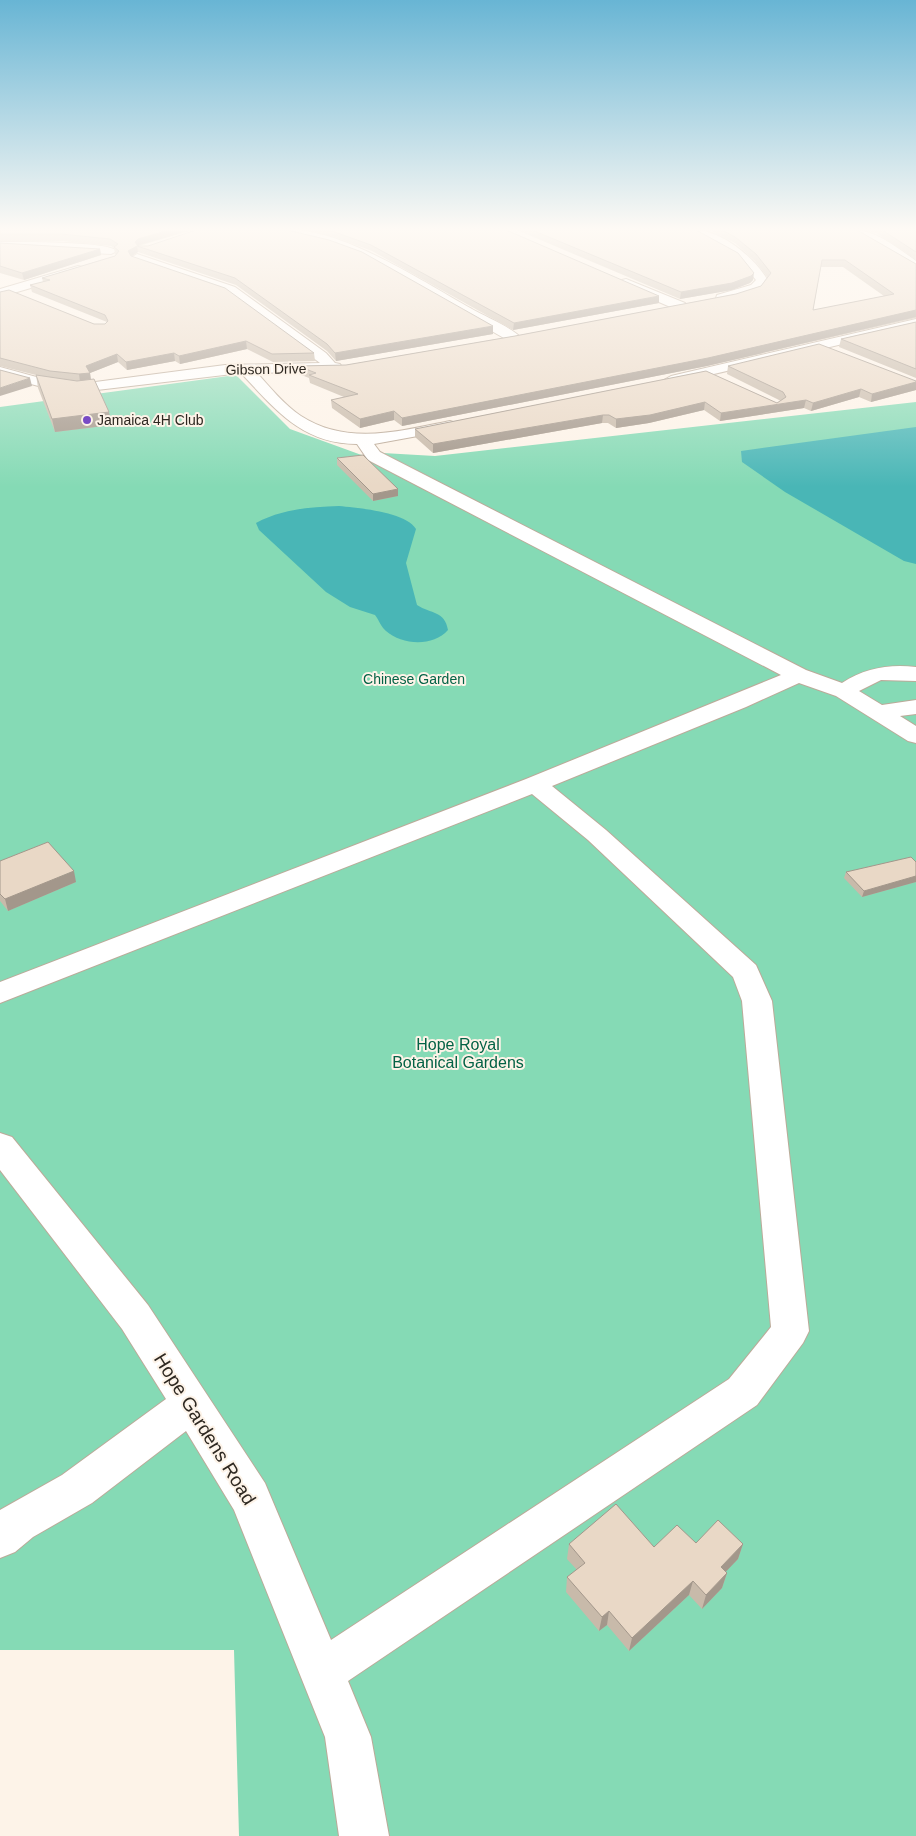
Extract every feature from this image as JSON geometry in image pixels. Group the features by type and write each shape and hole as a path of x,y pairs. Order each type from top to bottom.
{"street":[{"path":"265,316 321,356 331,367"},
{"path":"479,316 519,337 494,341"},
{"path":"659,382 916,324"},
{"path":"820,346 846,356"},
{"path":"244,368 294,418 308,426 341,439 363,442 469,422"},
{"name":"Gibson Drive","path":"0,371 50,385 80,388 244,368 346,368"},
{"path":"706,372 724,380"},
{"path":"363,442 374,456 798,674 844,691 916,736"},
{"path":"844,691 877,672 916,674"},
{"path":"0,993 535,784 738,702 798,674"},
{"path":"879,712 916,707"},
{"path":"322,1672 744,1392 790,1331 757,1001 746,972 604,842 535,784"},
{"name":"Hope Gardens Road","path":"0,1146 136,1317 250,1497 348,1737 364,1836"},
{"path":"0,1537 18,1522 77,1489 191,1404"}],"green space":[{"name":"Hope Royal Botanical Gardens","path":"236,375 290,429 367,457 383,453 435,456 916,402 916,1836 239,1836 234,1650 0,1650 0,407"}],"water":[{"path":"916,427 916,564 904,561 785,492 742,462 741,451"},
{"path":"339,506 381,512 411,523 416,529 406,563 417,605 441,616 448,630 434,639 417,642 393,636 384,629 375,615 350,607 326,592 259,530 256,523 286,512 307,508"}],"building":[{"path":"0,316 73,316 94,324 105,324 108,321 105,316 263,316 314,353 272,354 246,341 179,356 174,353 126,362 117,354 86,366 90,373 79,374 50,371 0,358"},
{"path":"288,316 475,316 493,326 335,353 327,344"},
{"path":"501,316 553,316 514,323"},
{"path":"622,316 891,316 708,358 402,418 394,411 360,419 331,400 358,394 309,375 316,373 298,366 346,365"},
{"path":"916,322 916,369 841,339"},
{"path":"819,344 916,382 872,394 861,389 813,403 806,400 721,413 705,402 650,415 616,419 609,415 603,415 433,444 415,429 706,371 777,403 786,397 783,392 728,366"},
{"path":"0,370 30,378 0,388"},
{"path":"36,375 77,381 94,379 109,412 52,419"},
{"path":"363,455 398,489 373,494 337,458"},
{"path":"48,842 74,871 5,899 0,894 0,861"},
{"path":"911,857 916,862 916,876 864,891 846,872"},
{"path":"616,1504 654,1547 677,1525 696,1543 718,1520 743,1544 721,1567 727,1573 706,1595 693,1581 632,1638 609,1611 602,1617 567,1577 585,1563 569,1544"}],"place":[{"name":"Jamaica 4H Club","path":"87,420"}],"park label":[{"name":"Chinese Garden","path":"414,679"}]}
